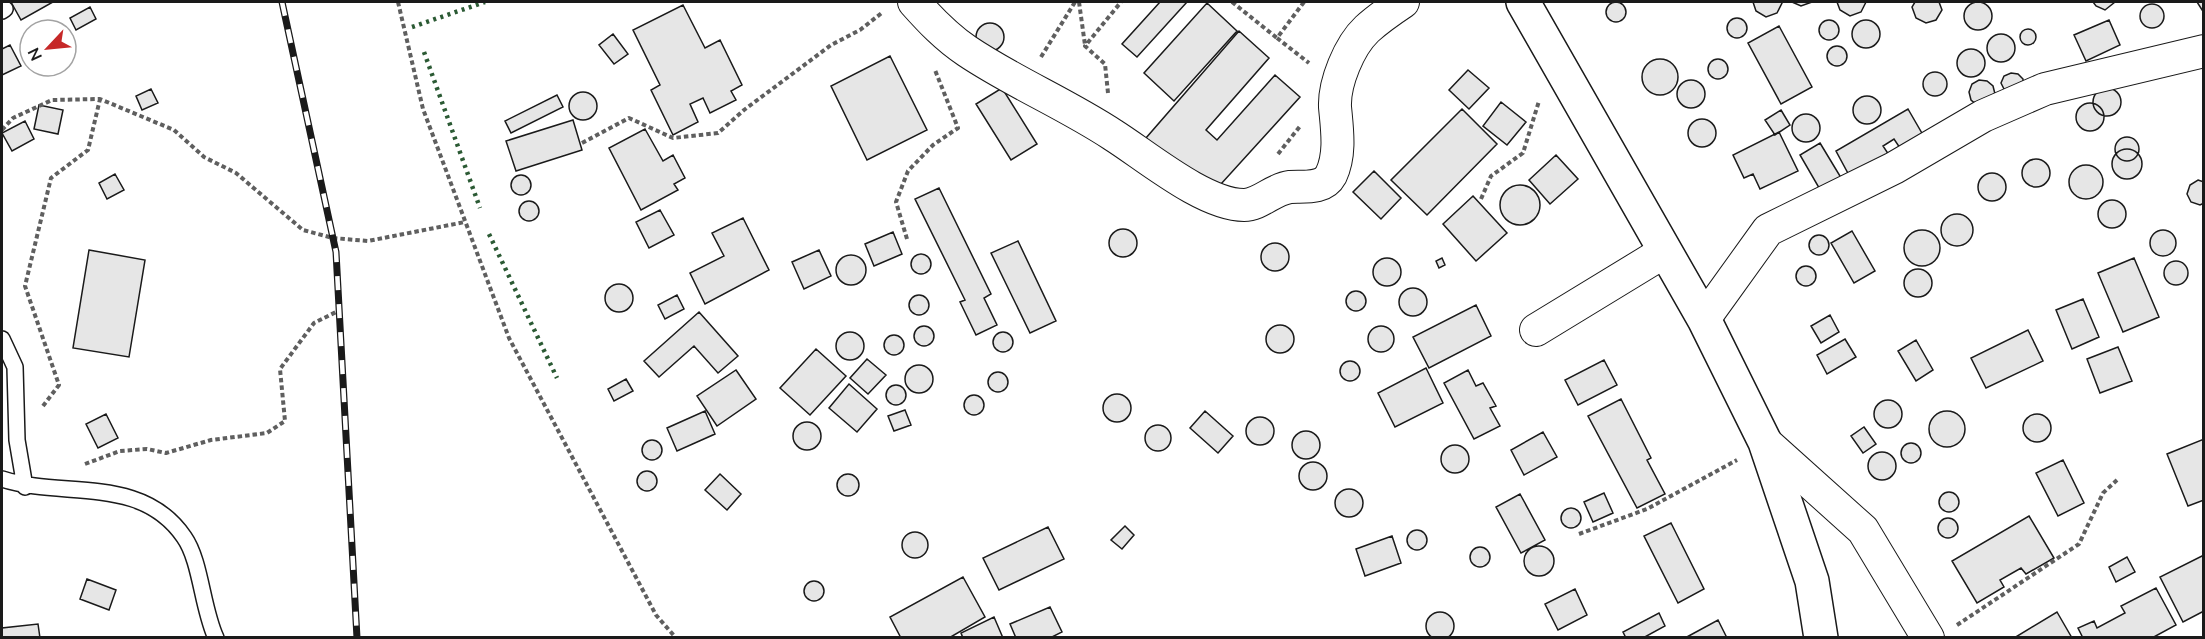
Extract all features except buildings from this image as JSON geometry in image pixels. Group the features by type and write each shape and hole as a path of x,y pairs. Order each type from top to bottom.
{"street":[{"path":"900,5 933,23 966,51 1113,135 1182,181 1233,203 1244,205 1282,188 1319,185 1330,176 1337,150 1338,127 1335,106 1338,87 1347,60 1365,30 1403,2"},
{"path":"1523,2 1704,319 1765,442 1812,581 1821,638"},
{"path":"1704,319 1768,230 1894,168 1983,116 2045,88 2204,51"},
{"path":"1536,330 1664,252"},
{"path":"1765,442 1863,530 1938,634"}],"lane":[{"path":"2,339 15,367 16,440 25,487"},
{"path":"2,479 25,487 102,490 135,498 166,518 185,537 216,638"}],"path":[{"path":"398,2 423,109 509,338 656,615 676,638"},
{"path":"1077,2 1085,46 1105,64 1113,135"},
{"path":"1023,83 1077,2"},
{"path":"1085,46 1121,2"},
{"path":"1232,2 1312,65"},
{"path":"1277,38 1304,2"},
{"path":"582,143 629,118 673,138 718,133 744,110 831,45 900,5"},
{"path":"907,239 896,202 908,171 933,145 958,128 934,67"},
{"path":"1481,199 1491,176 1523,153 1539,104 1538,93"},
{"path":"2,130 13,118 52,100 100,99 174,130 204,157 236,172 303,230 333,238 368,241 465,222"},
{"path":"16,440 59,385 25,286 37,231 51,178 88,150 100,99"},
{"path":"1272,160 1304,122"},
{"path":"78,467 120,451 147,449 166,453 212,440 267,433 285,421 280,369 314,323 339,310"},
{"path":"1579,534 1647,508 1716,474 1765,442"},
{"path":"1938,634 2079,544 2103,493 2117,480"}],"railway":[{"path":"282,2 336,252 357,638"}],"hedge":[{"path":"412,27 485,2"},
{"path":"424,52 480,208"},
{"path":"489,234 557,378"}]}
